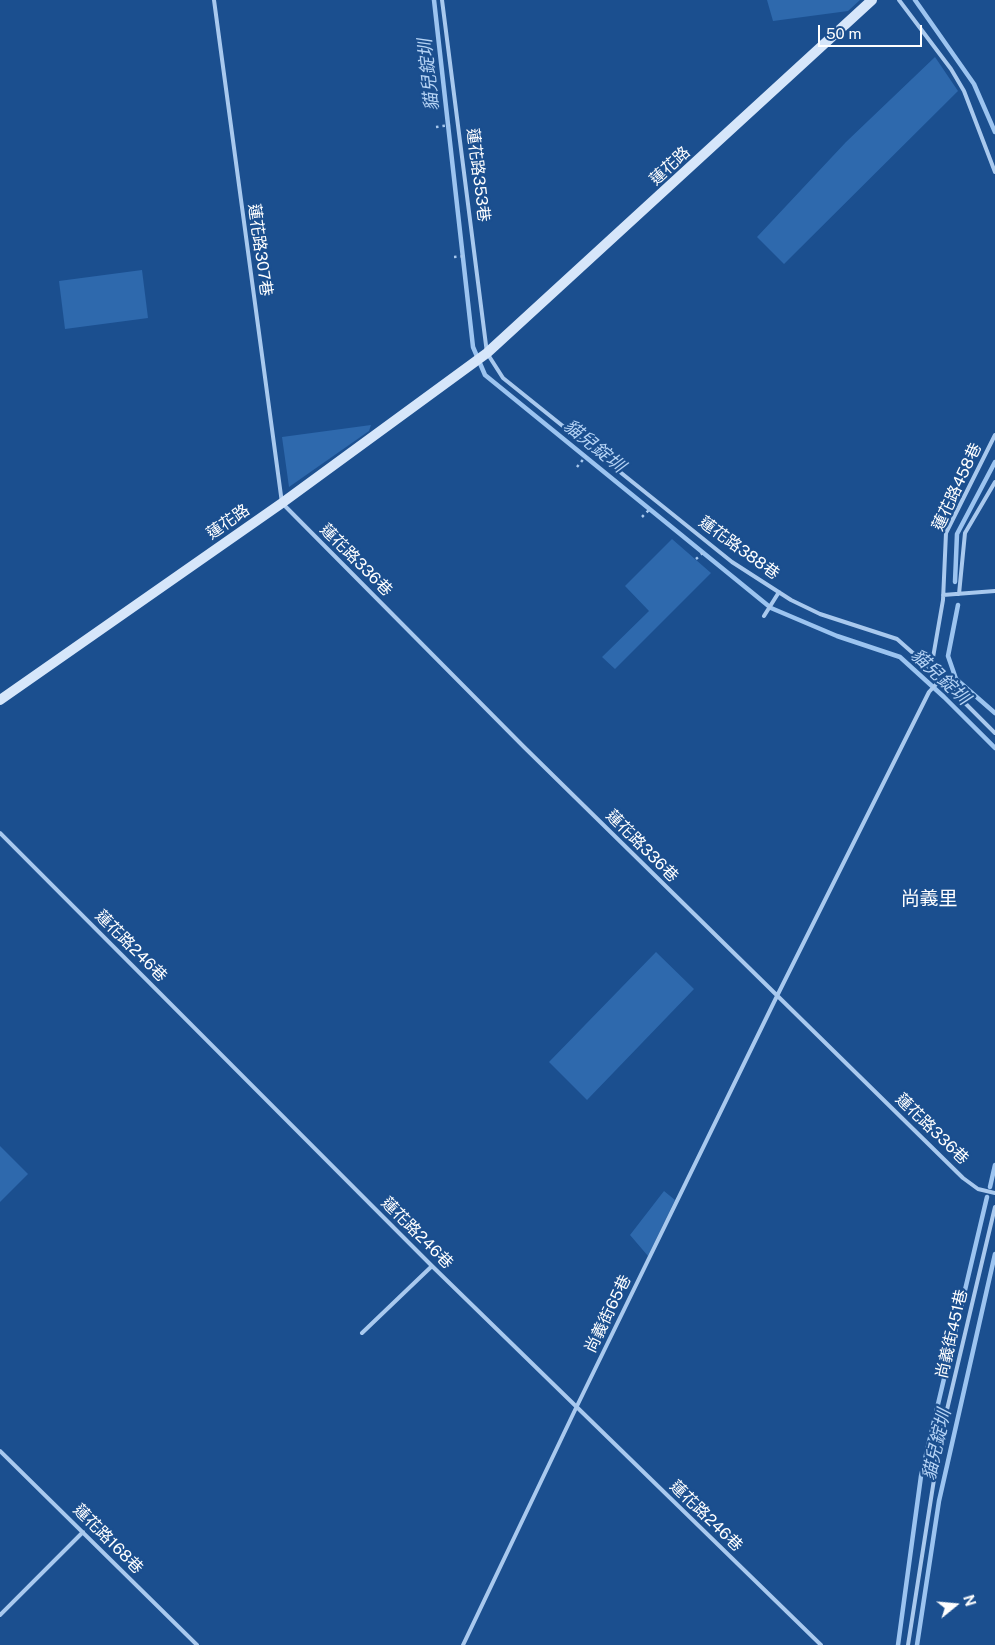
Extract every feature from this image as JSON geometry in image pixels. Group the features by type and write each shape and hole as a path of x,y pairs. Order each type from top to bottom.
{"street":[{"name":"蓮花路","path":"0,700 282,503 487,353 872,0"}],"lane":[{"name":"蓮花路307巷","path":"214,0 282,503"},
{"name":"蓮花路353巷","path":"442,0 487,353"},
{"path":"899,0 951,69 964,91 995,172"},
{"name":"蓮花路388巷","path":"487,353 503,378 732,562 791,600 820,614 897,638 932,669 995,733"},
{"name":"蓮花路458巷","path":"932,669 944,595 946,534 995,435"},
{"path":"959,594 965,533 995,482"},
{"path":"990,491 995,492"},
{"name":"蓮花路336巷","path":"282,503 530,753 963,1178 978,1189 995,1193"},
{"path":"944,595 995,591"},
{"path":"764,616 779,592"},
{"name":"尚義街65巷","path":"464,1645 576,1408 777,996 929,692 941,679"},
{"name":"蓮花路246巷","path":"0,834 432,1266 821,1645"},
{"name":"尚義街451巷","path":"908,1645 941,1435 995,1207"},
{"path":"362,1333 432,1266"},
{"name":"蓮花路168巷","path":"0,1451 197,1645"},
{"path":"0,1615 83,1532"}],"path":[{"path":"436,127 459,124"},
{"path":"577,467 592,449"},
{"path":"642,517 658,502"}],"shaded area":[{"path":"767,0 860,0 848,11 773,21"},
{"path":"935,57 958,91 784,264 757,237 846,142"},
{"path":"142,270 148,318 65,329 59,281"},
{"path":"371,425 369,431 289,487 282,437"},
{"path":"672,539 711,573 615,669 602,657 649,611 625,586"},
{"path":"656,952 694,989 587,1100 549,1062"},
{"path":"0,1146 28,1174 0,1202"},
{"path":"664,1191 675,1200 648,1256 630,1235"}],"waterway":[{"name":"貓兒錠圳","path":"434,0 473,347 485,375 771,608 837,636 900,657 944,697 995,748"},
{"path":"915,0 974,84 995,132"},
{"path":"955,582 957,534 995,462"},
{"path":"958,605 948,656 956,679 995,713"},
{"path":"990,1187 995,1165"},
{"path":"898,1645 921,1476 987,1197"},
{"name":"貓兒錠圳","path":"917,1645 939,1501 995,1254"}],"district":[{"name":"尚義里","path":"929,899"}]}
